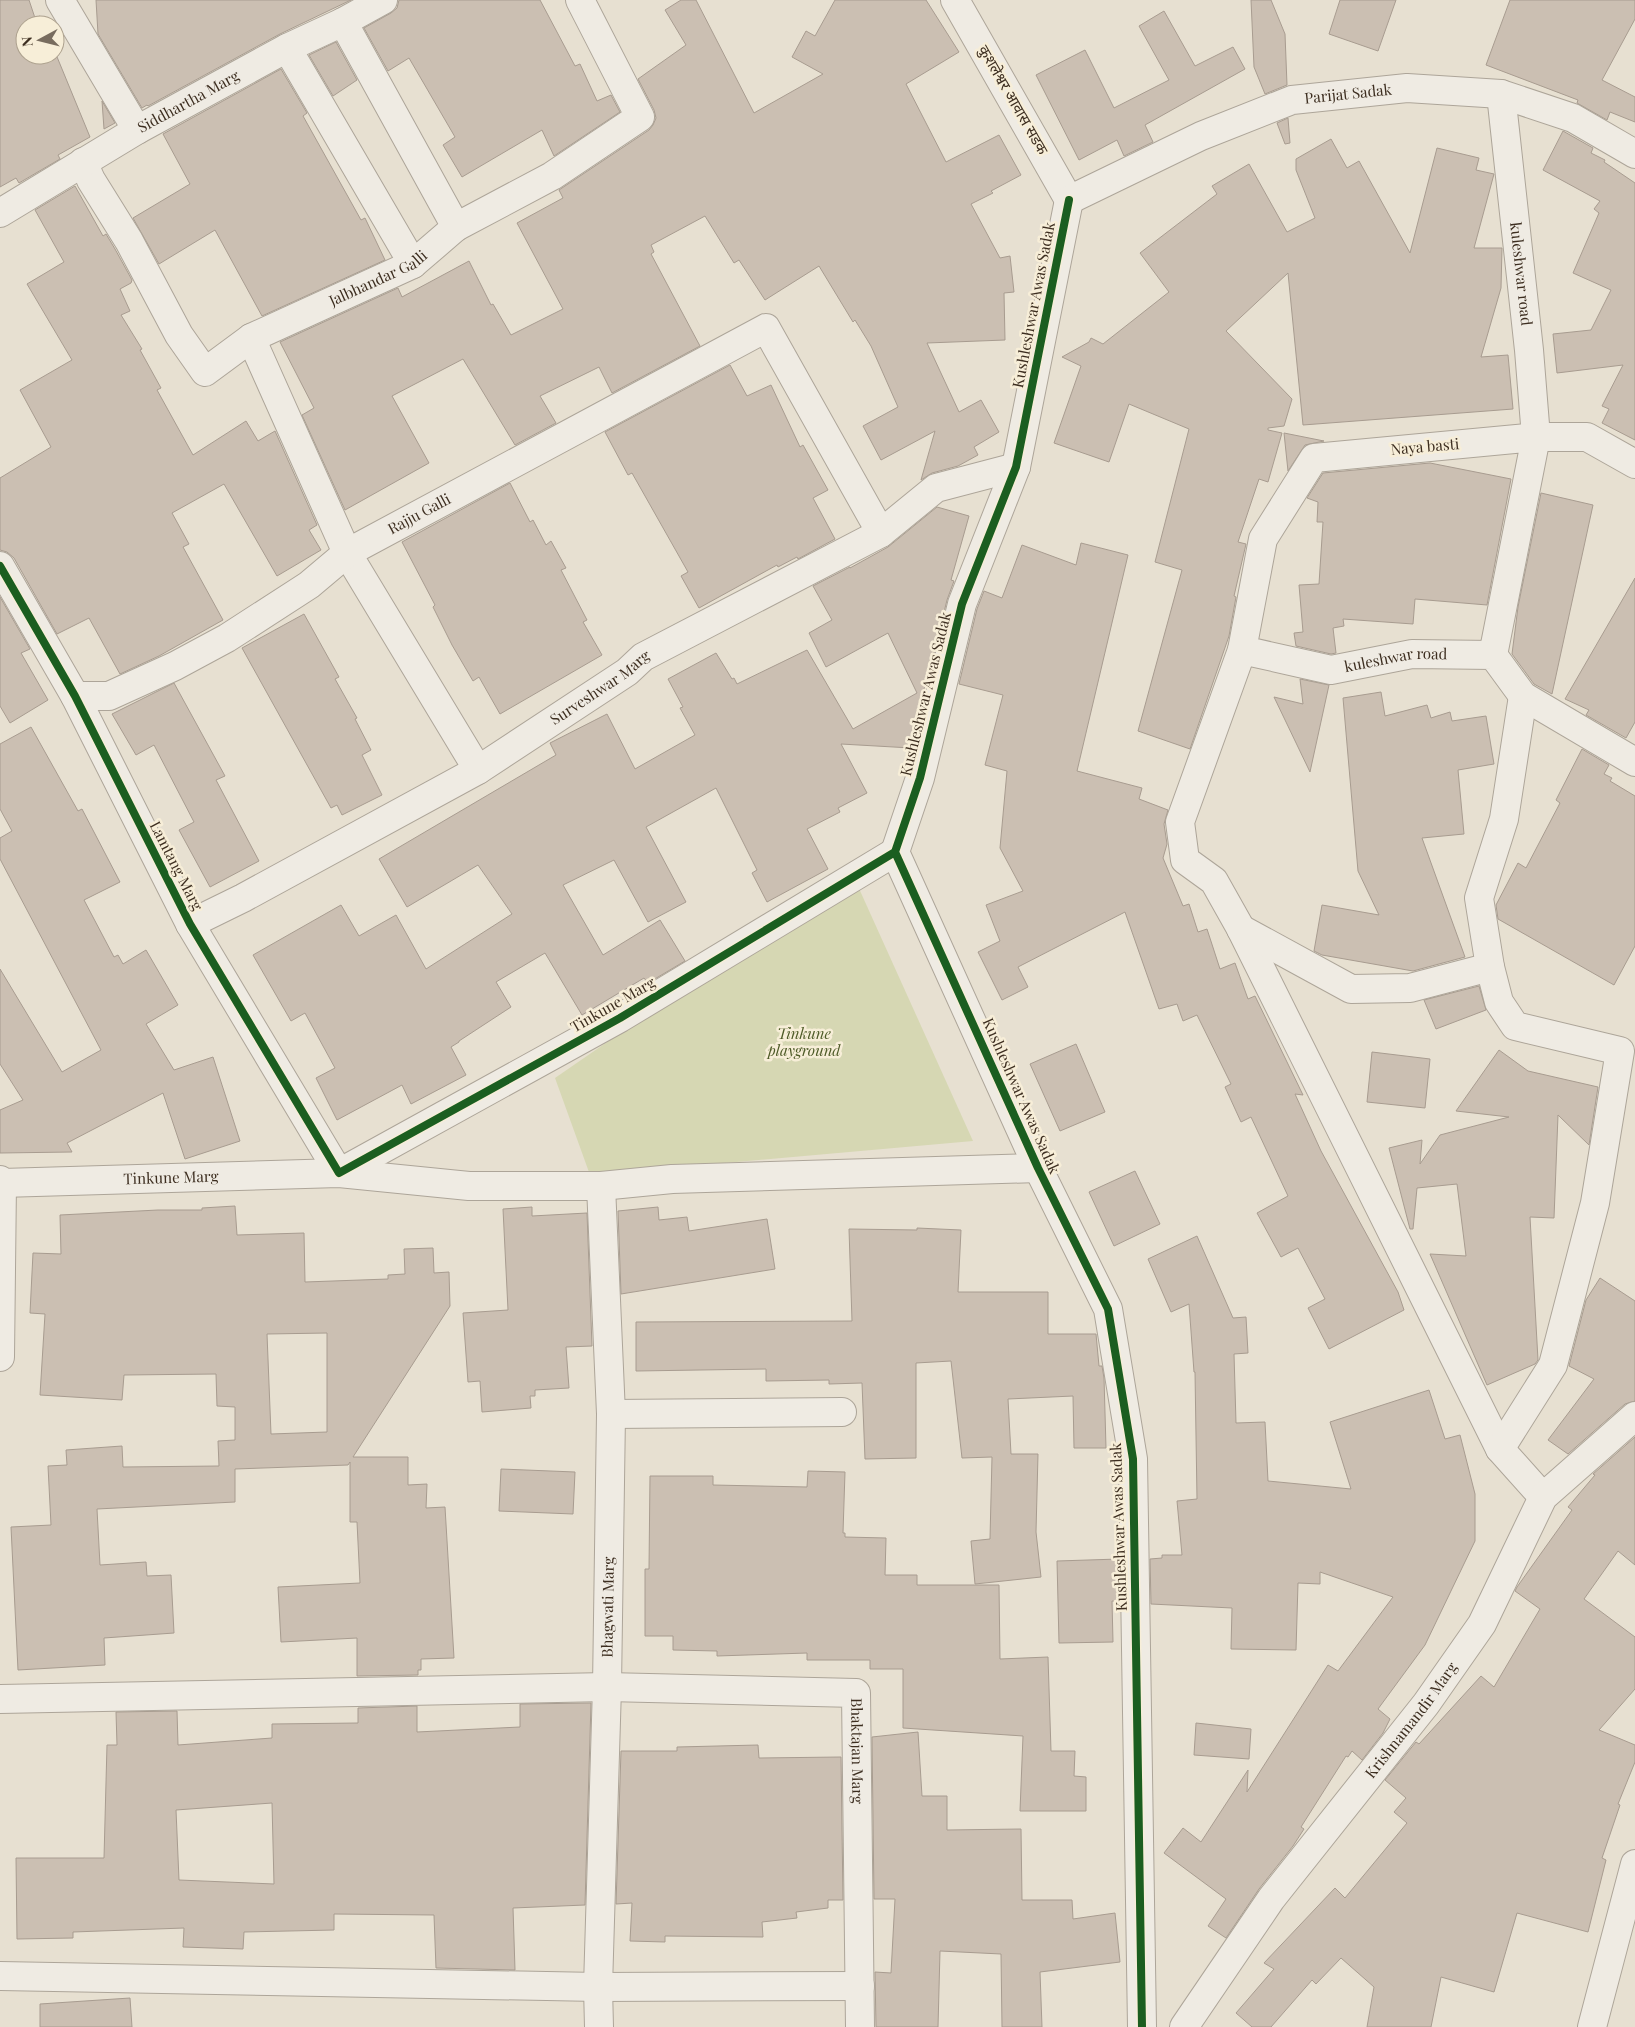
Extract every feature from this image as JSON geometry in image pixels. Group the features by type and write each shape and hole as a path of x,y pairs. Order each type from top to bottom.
{"street":[{"path":"60,0 137,130"},
{"name":"Siddhartha Marg","path":"0,213 137,130 287,48 344,22 383,0"},
{"name":"Jalbhandar Galli","path":"83,162 91,180 129,241 178,335 205,372 251,338 413,264 456,227 552,176 640,117 580,0"},
{"name":"कुशलेश्वर आवास सडक","path":"955,0 1070,200"},
{"path":"344,22 456,227"},
{"path":"287,48 413,264"},
{"name":"Parijat Sadak","path":"1070,200 1201,136 1292,100 1408,88 1501,94 1572,118 1635,154"},
{"name":"kuleshwar road","path":"1242,650 1330,670 1412,654 1493,655 1536,438 1529,350 1501,94"},
{"name":"Kushleshwar Awas Sadak","path":"1070,200 1016,467 962,604 920,778 895,852 1038,1168 1108,1309 1133,1459 1142,2027"},
{"name":"Rajju Galli","path":"75,696 109,696 175,666 228,638 309,585 347,553 766,328 881,533"},
{"path":"251,338 347,553 478,770"},
{"path":"1536,438 1587,437 1635,464"},
{"name":"Naya basti","path":"1242,650 1262,539 1314,458 1536,438"},
{"name":"Surveshwar Marg","path":"190,924 243,898 478,770 627,672 643,657 881,533 936,488 1016,467"},
{"name":"Lamtang Marg","path":"0,566 75,696 190,924 339,1173"},
{"path":"1242,650 1180,822 1185,860 1214,881 1241,929 1500,1449 1543,1496"},
{"path":"1493,655 1523,696 1635,762"},
{"path":"1500,1449 1553,1365 1595,1203 1627,1046 1515,1026 1499,1002 1490,967 1478,898 1504,819 1523,696"},
{"name":"Tinkune Marg","path":"339,1173 620,1018 895,852"},
{"path":"1241,929 1351,989 1410,988 1490,967"},
{"name":"Tinkune Marg","path":"1,1181 339,1173 469,1186 601,1186 672,1179 1038,1168"},
{"path":"0,1357 1,1181"},
{"name":"Bhagwati Marg","path":"599,2027 598,1987 607,1687 611,1414 601,1186"},
{"path":"611,1414 842,1412"},
{"name":"Krishnamandir Marg","path":"1184,2027 1271,1899 1426,1704 1482,1624 1543,1496 1635,1416"},
{"path":"0,1686 0,1714"},
{"path":"0,1699 607,1687"},
{"name":"Bhaktajan Marg","path":"607,1687 856,1693 860,2027"},
{"path":"1592,2027 1635,1864"},
{"path":"0,1976 598,1987 860,1986"}],"green space":[{"name":"Tinkune playground","path":"852,873 973,1141 590,1175 555,1078"}],"building":[{"path":"0,0 29,0 34,15 15,15 15,65 60,65 90,137 58,155 60,159 19,183 16,178 0,187"},
{"path":"96,0 351,0 280,34 142,108 98,34"},
{"path":"399,0 540,0 575,66 580,64 597,101 611,95 620,112 554,156 542,130 462,177 443,145 455,137 409,58 388,71 364,28 391,13 397,8"},
{"path":"681,0 696,0 754,113 823,74 792,57 806,31 815,36 835,0 926,0 959,52 906,84 946,162 999,135 1021,175 991,191 993,193 971,204 1000,258 1010,256 1014,292 1004,293 1005,340 927,343 959,412 981,400 999,432 974,447 978,455 958,466 932,473 921,480 935,431 881,460 863,426 898,407 871,346 855,320 853,322 819,266 765,300 739,260 734,263 705,216 651,245 654,252 651,254 700,346 612,393 599,367 540,396 556,423 515,445 463,359 392,396 429,463 345,510 302,415 314,408 280,342 398,288 402,297 469,261 491,305 493,304 511,335 563,309 517,223 563,198 559,190 649,130 653,125 656,118 654,110 638,79 686,45 665,10"},
{"path":"1251,0 1271,0 1285,34 1287,85 1265,94 1254,67"},
{"path":"1340,0 1396,0 1378,51 1329,34"},
{"path":"1510,0 1635,0 1635,19 1602,80 1635,97 1635,122 1610,112 1607,120 1577,103 1578,100 1486,65"},
{"path":"1164,11 1195,66 1233,47 1245,69 1145,125 1153,142 1124,156 1117,140 1079,160 1036,75 1085,50 1114,108 1169,80 1139,26"},
{"path":"336,42 357,80 333,96 309,55"},
{"path":"281,69 307,113 303,116 361,220 365,218 385,260 262,316 215,230 159,264 133,218 190,184 163,134"},
{"path":"102,101 115,123 104,129"},
{"path":"1288,118 1290,143 1285,144 1277,123"},
{"path":"1563,131 1593,148 1591,153 1605,160 1604,162 1635,183 1635,440 1602,423 1609,409 1602,406 1623,365 1557,373 1553,334 1591,330 1611,290 1573,273 1599,213 1594,209 1600,201 1543,170"},
{"path":"1331,139 1347,168 1359,161 1410,253 1437,148 1479,158 1476,170 1494,174 1474,248 1502,248 1501,288 1481,357 1508,355 1513,409 1303,425 1288,273 1226,331 1292,399 1284,426 1268,428 1268,430 1282,433 1268,482 1259,479 1238,542 1246,544 1234,596 1236,597 1229,636 1190,749 1138,731 1182,570 1155,562 1189,429 1129,404 1109,462 1054,443 1081,366 1062,357 1089,342 1091,338 1103,344 1169,292 1140,253 1217,194 1212,186 1249,164 1287,232 1315,218 1296,170 1296,159"},
{"path":"75,186 103,236 106,234 132,280 131,283 120,289 130,311 121,315 142,349 140,350 161,388 157,390 193,455 246,421 258,441 275,431 317,525 309,530 321,550 277,576 224,484 172,513 189,544 183,547 223,620 159,656 120,674 89,618 57,634 14,558 7,552 0,550 0,478 51,447 20,390 72,360 27,284 64,262 35,210"},
{"path":"730,365 747,396 771,385 800,447 803,445 828,490 813,498 835,539 798,559 797,557 778,567 777,565 699,608 681,576 688,572 632,473 628,475 605,432"},
{"path":"1284,433 1324,441 1305,445 1288,471"},
{"path":"1430,463 1511,479 1487,605 1415,599 1413,624 1343,619 1344,626 1333,628 1336,653 1331,654 1296,646 1294,633 1303,632 1299,585 1319,584 1323,522 1317,522 1318,502 1307,498 1323,473"},
{"path":"510,483 530,522 533,520 546,545 551,541 566,568 561,570 587,620 583,622 602,655 500,714 479,677 473,681 452,645 433,607 435,605 402,542"},
{"path":"1541,493 1593,505 1552,694 1534,684 1512,654 1518,607"},
{"path":"937,507 969,516 951,580 954,581 947,600 927,676 911,748 841,744 867,793 838,808 840,812 807,829 828,869 767,902 752,873 757,870 716,788 646,827 686,902 648,922 614,860 563,885 603,955 660,920 685,961 648,983 644,978 582,1015 545,953 496,982 511,1007 451,1047 466,1075 411,1104 402,1085 337,1120 316,1078 335,1068 305,1013 291,1021 253,955 341,905 359,936 396,915 426,969 512,914 478,865 407,907 379,859 556,755 550,743 607,714 635,769 695,735 680,708 683,707 668,679 716,653 737,684 807,650 853,729 917,693 888,633 826,667 809,633 832,620 813,586 888,547"},
{"path":"1081,543 1128,555 1077,771 1142,788 1139,799 1168,810 1164,824 1167,844 1163,858 1183,906 1189,904 1198,932 1207,929 1220,969 1235,963 1248,999 1255,996 1303,1095 1295,1094 1321,1151 1398,1292 1404,1310 1329,1349 1308,1308 1325,1299 1298,1248 1281,1257 1257,1213 1288,1196 1251,1117 1241,1122 1225,1087 1231,1084 1197,1015 1183,1021 1177,1004 1159,1009 1125,912 1018,967 1028,987 1002,1000 978,952 1000,941 986,905 1023,891 1000,848 1007,771 985,765 1003,695 959,684 977,609 984,591 1002,598 1022,545 1076,565"},
{"path":"1635,578 1635,722 1626,738 1586,715 1589,710 1565,699"},
{"path":"0,597 30,649 21,653 48,700 10,723 0,706"},
{"path":"304,614 339,677 335,679 357,718 355,719 371,750 362,755 382,795 342,815 337,805 331,808 242,648"},
{"path":"1300,679 1329,685 1310,772 1274,697 1303,704"},
{"path":"174,683 225,776 216,780 259,861 210,887 179,830 194,822 154,745 136,755 112,714"},
{"path":"1381,692 1385,716 1427,705 1431,718 1450,712 1452,721 1486,716 1494,764 1458,770 1464,834 1422,838 1465,957 1413,971 1322,955 1314,951 1322,905 1379,915 1358,871 1343,698"},
{"path":"31,727 78,811 82,809 120,882 84,900 114,957 118,955 123,964 146,950 178,1005 146,1024 174,1070 213,1057 240,1141 185,1159 163,1093 67,1143 72,1152 0,1153 0,1110 23,1100 0,1064 0,969 62,1072 101,1050 0,859 0,838 12,831 0,809 0,744"},
{"path":"1582,749 1609,765 1604,774 1612,778 1610,781 1635,796 1635,946 1614,985 1498,919 1496,905 1518,863 1526,868 1560,803 1556,800"},
{"path":"1479,986 1486,1010 1436,1029 1424,1000"},
{"path":"1076,1044 1105,1112 1060,1131 1030,1064"},
{"path":"1499,1050 1528,1071 1598,1087 1589,1145 1558,1115 1554,1218 1530,1217 1538,1360 1535,1364 1487,1385 1430,1254 1466,1256 1457,1184 1417,1188 1413,1229 1410,1229 1389,1148 1422,1140 1420,1164 1440,1135 1509,1117 1456,1111"},
{"path":"1372,1052 1430,1059 1425,1108 1367,1102"},
{"path":"1135,1171 1160,1224 1114,1246 1089,1192"},
{"path":"235,1206 237,1235 304,1233 305,1282 388,1279 388,1275 405,1274 404,1249 433,1248 434,1273 449,1272 450,1306 353,1457 408,1457 408,1485 427,1484 426,1508 445,1507 454,1658 421,1659 421,1670 418,1670 418,1675 357,1676 357,1638 281,1642 278,1587 360,1583 357,1522 350,1522 350,1462 348,1465 235,1469 235,1502 97,1509 100,1565 146,1562 147,1576 171,1575 174,1633 104,1638 105,1665 18,1670 11,1527 51,1525 48,1466 67,1465 66,1450 122,1446 123,1467 219,1466 218,1441 235,1440 235,1407 217,1406 216,1374 124,1375 122,1400 40,1395 45,1314 30,1313 33,1253 61,1254 60,1215 158,1210 202,1210 202,1208","holes":["327,1333 327,1432 271,1434 267,1334"]},
{"path":"532,1207 532,1216 587,1213 592,1346 566,1347 569,1388 535,1390 535,1396 530,1396 531,1408 482,1412 480,1381 468,1382 463,1313 508,1310 503,1209"},
{"path":"658,1207 659,1220 687,1217 689,1231 767,1219 775,1269 621,1294 618,1211"},
{"path":"917,1228 961,1230 958,1292 1048,1292 1048,1334 1096,1334 1099,1366 1102,1366 1104,1378 1106,1448 1074,1448 1073,1396 1008,1399 1011,1454 1038,1454 1036,1532 1041,1577 975,1584 971,1541 990,1539 992,1457 962,1458 951,1361 916,1363 916,1458 865,1459 862,1383 829,1384 829,1380 766,1381 766,1369 636,1371 636,1322 852,1321 849,1229 917,1230"},
{"path":"1197,1236 1233,1318 1246,1317 1248,1353 1234,1354 1236,1423 1265,1422 1268,1481 1351,1489 1330,1422 1429,1390 1445,1439 1460,1435 1475,1494 1475,1541 1425,1645 1378,1709 1390,1719 1383,1733 1362,1760 1352,1751 1348,1757 1346,1756 1301,1827 1304,1829 1293,1846 1259,1889 1226,1938 1208,1926 1226,1899 1164,1853 1183,1828 1201,1842 1248,1770 1247,1792 1328,1665 1338,1671 1393,1597 1320,1572 1320,1584 1298,1583 1296,1650 1231,1649 1232,1608 1151,1604 1150,1559 1162,1558 1162,1555 1182,1555 1177,1501 1197,1499 1195,1372 1189,1304 1171,1312 1148,1259"},
{"path":"1600,1278 1635,1301 1635,1401 1625,1404 1568,1454 1548,1440 1594,1379 1569,1366 1586,1300"},
{"path":"1635,1437 1635,1565 1618,1551 1584,1599 1635,1637 1635,1689 1599,1730 1635,1745 1635,1762 1618,1804 1620,1805 1602,1858 1606,1860 1588,1932 1517,1913 1494,1992 1441,1977 1431,2027 1367,2027 1374,1987 1341,1958 1316,1984 1312,1980 1271,2027 1252,2027 1236,2013 1274,1969 1264,1963 1335,1888 1345,1898 1407,1823 1394,1812 1406,1798 1385,1780 1416,1742 1419,1744 1481,1676 1494,1687 1540,1609 1515,1591 1517,1587 1572,1510 1568,1507 1595,1475 1593,1474"},
{"path":"501,1469 575,1472 573,1514 499,1511"},
{"path":"808,1471 845,1472 843,1533 845,1533 845,1537 886,1538 885,1575 917,1575 917,1585 999,1585 1000,1659 1048,1657 1051,1751 1075,1751 1074,1776 1086,1777 1086,1811 1020,1811 1023,1736 903,1728 903,1669 870,1669 870,1660 807,1660 807,1653 717,1656 717,1651 673,1650 673,1636 645,1636 645,1569 649,1569 650,1476 713,1476 713,1485 807,1487"},
{"path":"1119,1559 1120,1602 1112,1601 1113,1642 1059,1643 1057,1561"},
{"path":"591,1703 585,1905 513,1908 515,1970 436,1968 434,1915 334,1914 334,1930 244,1932 243,1949 183,1947 184,1928 73,1932 73,1938 17,1939 16,1858 104,1858 107,1745 117,1745 116,1712 177,1711 178,1745 272,1738 272,1724 358,1723 358,1708 417,1706 417,1732 520,1727 520,1704","holes":["272,1803 274,1884 179,1880 176,1810"]},
{"path":"1196,1723 1251,1729 1249,1759 1194,1755"},
{"path":"918,1732 922,1796 947,1796 947,1830 1021,1829 1022,1900 1072,1900 1073,1919 1115,1913 1120,1962 1040,1972 1042,2027 1002,2027 1001,1954 940,1951 938,2027 876,2027 875,1972 891,1973 895,1899 874,1899 872,1737"},
{"path":"758,1745 759,1758 841,1757 843,1900 828,1900 828,1908 796,1912 797,1918 762,1922 763,1937 665,1936 665,1942 630,1941 632,1903 616,1904 621,1751 677,1751 677,1747"},
{"path":"130,1998 132,2027 40,2027 40,2004"}],"cycle path":[{"path":"1069,200 1016,467 962,604 920,778 895,852 1038,1168 1108,1309 1133,1459 1142,2027"},
{"path":"0,566 75,696 190,924 339,1173 620,1018 895,852"}]}
